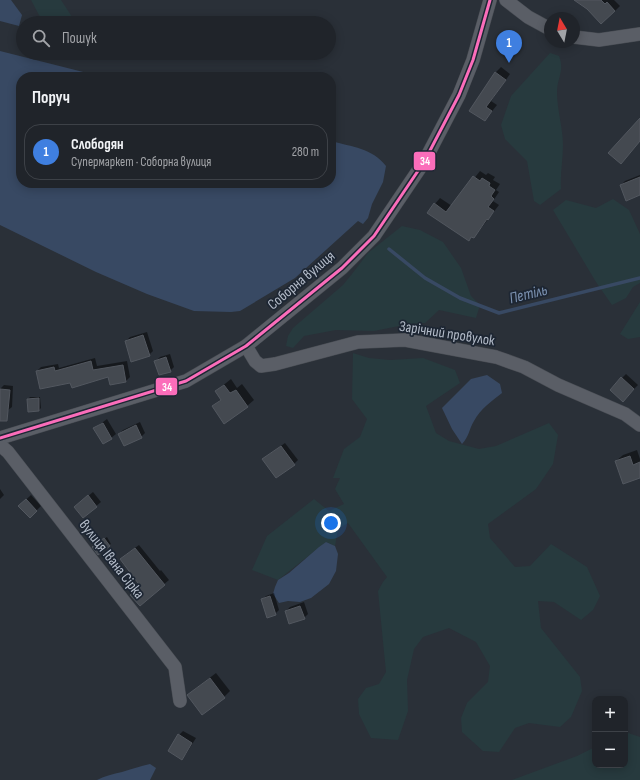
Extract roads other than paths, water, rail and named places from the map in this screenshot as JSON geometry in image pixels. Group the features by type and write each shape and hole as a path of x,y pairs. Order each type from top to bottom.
{"street":[{"name":"Соборна вулиця","path":"0,438 186,381 246,346 342,268 374,236 424,162 459,95 473,60 490,0"},
{"path":"506,0 528,17 544,26"},
{"path":"580,38 598,40 640,34"},
{"name":"Зарічний провулок","path":"246,346 255,362 261,366 275,364 358,342 392,340 405,340 496,357 524,367 558,385 625,414 640,425"},
{"name":"вулиця Івана Сірка","path":"0,445 8,452 175,667 180,700"}],"water":[{"path":"0,0 11,0 22,16 16,16 16,25 0,21"},
{"path":"0,51 16,55 16,60 36,60 83,72 16,72 16,188 336,188 336,142 368,152 374,155 386,166 383,182 372,204 368,218 363,224 358,221 295,278 240,311 194,311 147,294 96,272 0,225"},
{"path":"487,375 500,384 502,393 480,413 472,424 466,439 462,444 452,429 442,408 471,379"},
{"path":"326,542 335,546 338,554 336,571 329,584 311,598 300,602 288,601 279,603 273,594 278,580 289,573"},
{"path":"150,764 156,768 150,780 97,780 109,775"}],"waterway":[{"name":"Петіль","path":"389,249 425,278 460,298 499,313 640,278"}],"place":[{"name":"Слободян","path":"509,63"}]}
